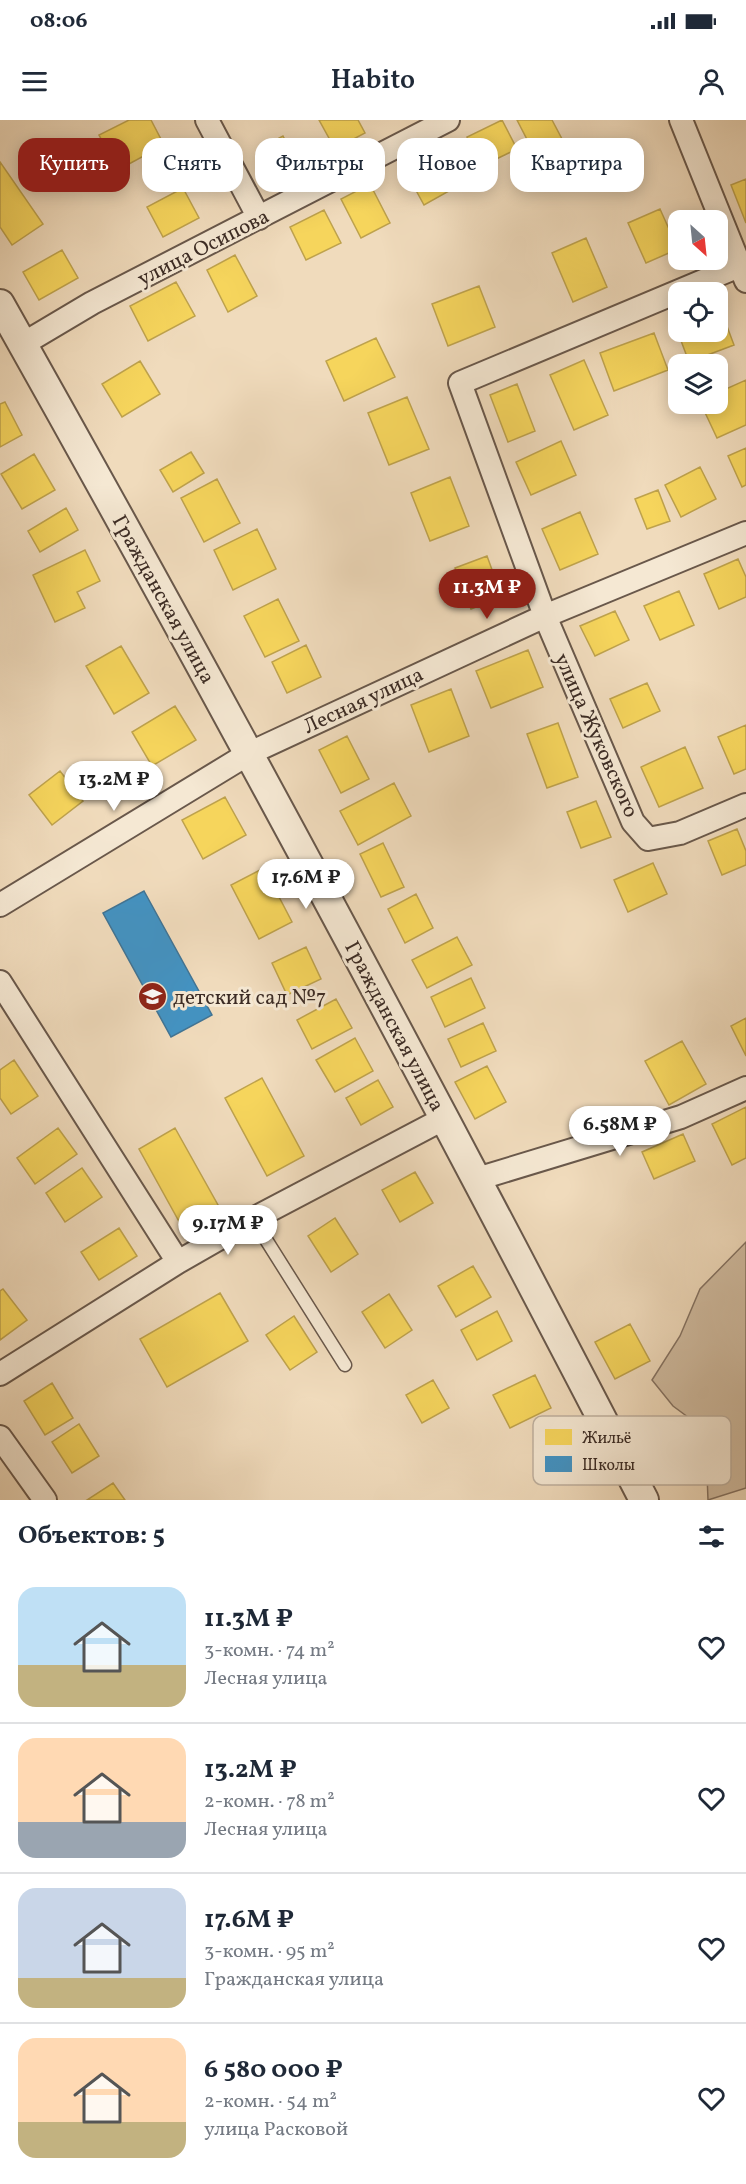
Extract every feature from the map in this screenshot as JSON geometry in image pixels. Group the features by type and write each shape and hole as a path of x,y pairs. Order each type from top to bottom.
{"street":[{"path":"207,120 259,218"},
{"name":"улица Осипова","path":"23,344 92,303 448,120"},
{"path":"681,120 744,270"},
{"name":"улица Жуковского","path":"744,270 460,383 545,616 633,822 648,839 680,833 746,805"},
{"name":"Гражданская улица","path":"0,304 445,1118 600,1416"},
{"name":"Лесная улица","path":"0,905 248,754 545,616 746,533"},
{"path":"0,982 178,1262"},
{"path":"477,1179 681,1117 746,1088"},
{"path":"0,1374 178,1262 253,1219 445,1118"},
{"path":"0,1437 45,1500"},
{"name":"Гражданская улица","path":"636,1485 644,1500"}],"lane":[{"path":"253,1219 345,1365"}],"shaded area":[{"path":"746,1242 746,1488 708,1500 707,1485 731,1485 731,1416 687,1416 673,1406 652,1380 680,1336 700,1289"}],"building: Жильё":[{"path":"129,120 151,120 160,138 142,138 142,157 130,163 130,138 101,138 99,135"},
{"path":"319,120 358,120 365,133 356,138 329,138"},
{"path":"502,120 511,138 510,152 498,158 498,138 467,137"},
{"path":"517,120 552,120 561,138 526,138"},
{"path":"0,162 18,188 18,192 21,192 43,224 12,245 0,227"},
{"path":"746,179 746,223 731,185"},
{"path":"175,192 185,192 199,218 163,237 147,207"},
{"path":"355,192 374,192 390,223 361,238 341,199"},
{"path":"417,192 447,192 424,205"},
{"path":"660,209 668,227 668,253 646,263 628,223"},
{"path":"324,210 341,243 306,260 290,227"},
{"path":"586,238 607,287 573,302 552,253"},
{"path":"62,250 78,278 39,300 23,272"},
{"path":"235,255 257,296 228,312 207,270"},
{"path":"176,282 195,316 148,341 130,306"},
{"path":"479,286 495,327 448,346 432,304"},
{"path":"728,329 734,345 710,354 686,354 682,342 728,342"},
{"path":"654,333 668,370 614,391 600,353"},
{"path":"376,338 395,377 344,401 326,361"},
{"path":"584,360 608,415 574,430 550,375"},
{"path":"140,361 160,394 122,417 102,384"},
{"path":"746,380 746,425 717,438 706,414 728,414 728,388"},
{"path":"517,384 535,431 508,442 490,395"},
{"path":"407,397 429,449 389,465 368,413"},
{"path":"5,402 22,435 0,447 0,404"},
{"path":"561,441 576,475 531,495 516,462"},
{"path":"746,448 746,485 742,487 728,456"},
{"path":"191,452 204,473 173,492 160,470"},
{"path":"34,454 55,490 22,509 1,474"},
{"path":"700,467 716,499 681,517 665,485"},
{"path":"450,477 469,526 430,541 411,493"},
{"path":"217,479 240,523 204,542 181,498"},
{"path":"658,490 670,521 647,529 635,499"},
{"path":"66,508 78,530 40,552 28,531"},
{"path":"580,512 598,554 560,570 542,529"},
{"path":"257,529 276,569 233,590 214,550"},
{"path":"85,550 100,581 77,592 85,608 55,622 33,575"},
{"path":"487,556 502,597 471,609 455,568"},
{"path":"738,559 746,577 746,597 719,609 704,574"},
{"path":"679,591 694,625 660,640 644,606"},
{"path":"278,599 299,641 265,657 244,616"},
{"path":"615,611 629,640 595,656 580,626"},
{"path":"306,645 321,677 287,693 272,662"},
{"path":"121,646 149,693 114,714 86,666"},
{"path":"528,650 543,687 491,708 476,671"},
{"path":"647,683 660,711 623,728 610,699"},
{"path":"451,689 469,736 429,752 411,705"},
{"path":"175,706 196,740 152,766 132,732"},
{"path":"558,723 578,777 547,788 527,734"},
{"path":"746,725 746,769 734,774 718,737"},
{"path":"347,736 369,779 341,793 319,750"},
{"path":"685,747 703,788 659,807 641,767"},
{"path":"60,771 83,801 52,825 29,795"},
{"path":"394,783 411,816 358,845 340,811"},
{"path":"225,797 246,835 203,859 182,820"},
{"path":"596,801 611,837 581,848 567,812"},
{"path":"737,829 746,851 746,865 722,875 708,841"},
{"path":"383,843 404,887 381,897 360,854"},
{"path":"653,863 667,894 628,912 614,880"},
{"path":"264,868 292,922 259,939 231,885"},
{"path":"416,894 433,928 405,943 388,909"},
{"path":"457,937 472,965 427,988 412,960"},
{"path":"306,947 321,979 287,995 272,963"},
{"path":"471,978 485,1008 445,1027 431,997"},
{"path":"336,999 352,1028 312,1049 297,1020"},
{"path":"746,1018 746,1056 731,1026"},
{"path":"483,1023 496,1051 461,1067 448,1039"},
{"path":"355,1038 373,1071 335,1092 316,1060"},
{"path":"682,1041 706,1084 669,1105 645,1061"},
{"path":"14,1060 38,1096 11,1114 0,1098 0,1070"},
{"path":"487,1066 506,1102 475,1119 455,1082"},
{"path":"262,1078 304,1156 267,1176 225,1098"},
{"path":"378,1080 393,1107 361,1125 346,1098"},
{"path":"746,1107 746,1158 732,1165 712,1124"},
{"path":"58,1128 77,1154 35,1184 17,1158"},
{"path":"175,1128 218,1205 181,1225 139,1149"},
{"path":"683,1134 695,1161 654,1179 642,1152"},
{"path":"82,1168 102,1197 65,1222 46,1193"},
{"path":"415,1172 433,1203 400,1222 382,1190"},
{"path":"335,1218 358,1254 331,1272 308,1236"},
{"path":"119,1228 137,1256 99,1280 81,1252"},
{"path":"473,1266 491,1297 456,1317 438,1286"},
{"path":"3,1289 27,1320 0,1340 0,1291"},
{"path":"220,1293 248,1341 167,1387 140,1339"},
{"path":"389,1294 412,1330 385,1348 362,1312"},
{"path":"497,1311 512,1341 477,1360 461,1330"},
{"path":"294,1316 317,1352 290,1370 266,1335"},
{"path":"630,1324 650,1361 615,1379 595,1342"},
{"path":"535,1375 551,1408 510,1428 493,1395"},
{"path":"433,1380 449,1408 422,1423 406,1395"},
{"path":"52,1383 73,1418 45,1435 24,1401"},
{"path":"79,1424 99,1456 72,1473 52,1442"},
{"path":"113,1483 125,1500 87,1500"}],"building: Школы":[{"path":"144,891 212,1015 171,1037 103,913"}],"place":[{"name":"детский сад №7","path":"152,997"}]}
